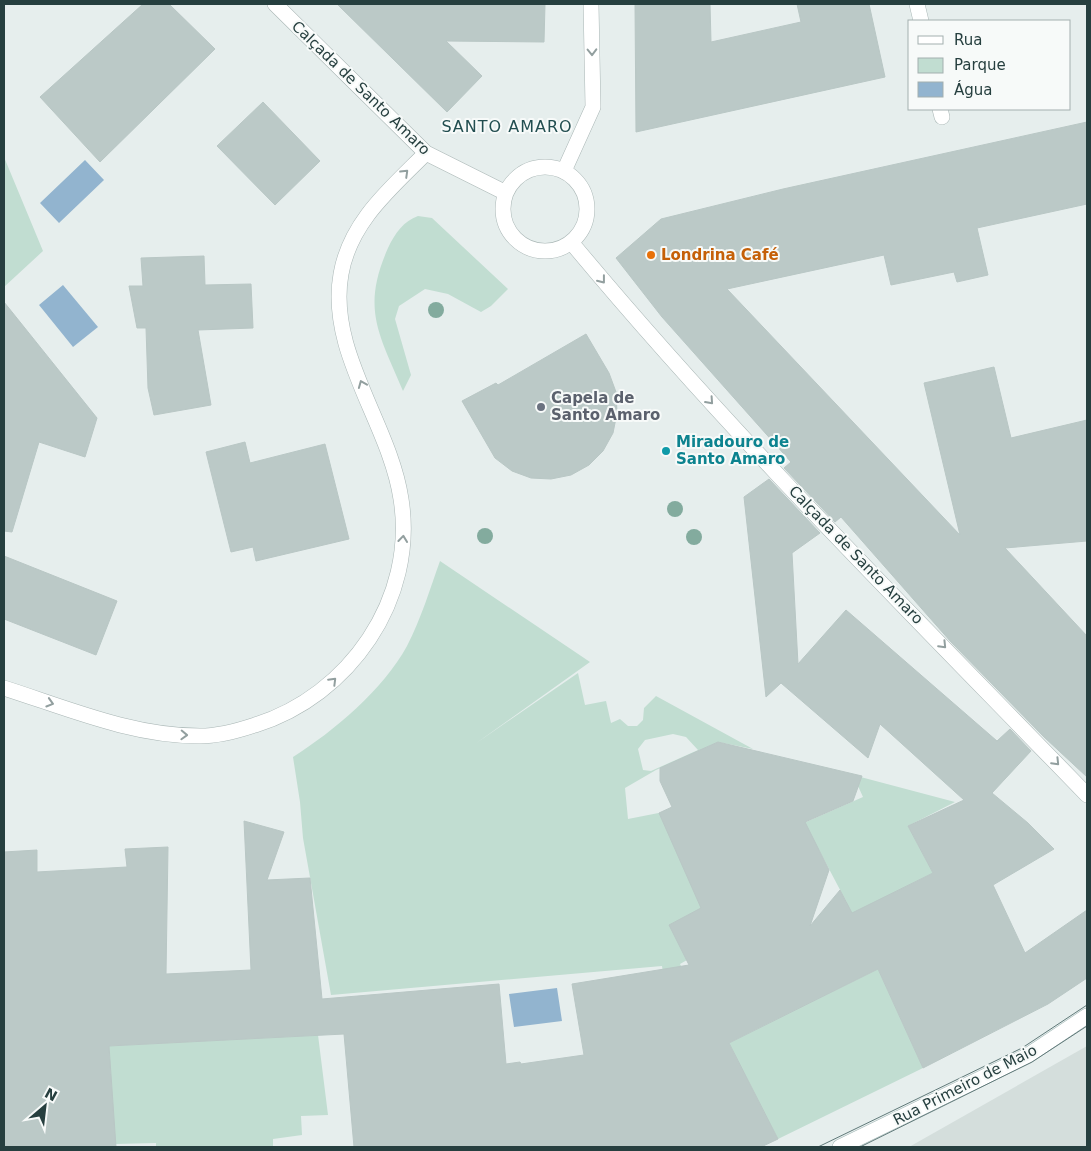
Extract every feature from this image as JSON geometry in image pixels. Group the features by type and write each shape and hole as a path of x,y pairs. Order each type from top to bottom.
{"street":[{"name":"Calçada de Santo Amaro","path":"275,4 426,153 506,193"},
{"path":"564,171 593,107 591,4"},
{"path":"917,4 921,20"},
{"path":"4,688 136,729 169,735 203,736 236,732 276,718 298,707 326,688 350,664 368,641 383,616 394,589 401,560 404,531 402,501 396,472 342,331 339,302 341,275 348,247 361,222 380,199 426,153"},
{"path":"550,167 564,171 575,179 584,192 587,206 583,226 570,242 548,251 531,249 516,240 506,226 503,209 506,193 513,181 524,172 536,168 550,167"},
{"name":"Calçada de Santo Amaro","path":"570,242 612,294 747,442 1087,795"},
{"name":"Rua Primeiro de Maio","path":"840,1147 1027,1056 1087,1016"}],"shaded area":[{"path":"1087,1046 1087,1147 909,1147"}],"green space":[{"path":"4,157 43,251 4,287"},
{"path":"418,216 432,218 508,289 491,306 481,312 448,294 425,289 399,306 395,319 411,375 403,391 376,321 376,288 380,269 394,237 404,224"},
{"path":"440,561 590,662 475,744 578,673 585,705 606,701 611,723 620,719 628,726 637,726 643,720 644,708 656,696 753,749 718,742 656,770 625,788 628,819 790,787 806,822 863,797 853,775 955,802 908,826 933,873 877,901 850,950 847,903 819,850 670,925 687,960 680,964 713,1032 681,1093 662,966 331,995 303,838 293,757 341,722 371,694 397,662 407,646 421,615","holes":["673,734 686,737 698,750 651,771 643,770 638,749 645,740"]},
{"path":"878,969 923,1068 778,1139 729,1043"},
{"path":"318,1035 328,1115 301,1116 302,1135 273,1139 273,1147 156,1147 156,1143 115,1144 109,1046"}],"water":[{"path":"85,160 104,180 59,223 40,203"},
{"path":"63,285 98,327 73,347 39,305"},
{"path":"557,988 562,1021 514,1027 509,994"}],"building":[{"path":"143,4 169,4 215,49 100,162 40,97"},
{"path":"337,4 545,4 544,42 446,41 482,76 447,112"},
{"path":"635,4 710,4 711,42 801,22 797,4 869,4 885,77 636,132"},
{"path":"263,102 320,161 275,205 217,146"},
{"path":"1087,122 1087,204 977,228 988,275 957,282 954,272 891,285 884,255 727,289 960,535 924,383 994,367 1011,438 1087,420 1087,541 1005,548 1087,636 1087,777 1044,737 951,642 841,517 835,522 784,468 791,462 662,317 616,258 661,219 783,189"},
{"path":"204,256 205,285 251,284 253,328 198,330 211,405 154,415 148,388 146,328 137,328 129,286 143,286 141,258"},
{"path":"4,302 97,418 85,457 39,442 12,532 4,531"},
{"name":"Capela de Santo Amaro","path":"586,334 609,373 616,392 617,413 613,433 603,451 589,465 571,475 551,479 531,478 512,471 495,458 462,401 496,383 498,385"},
{"path":"245,442 250,463 325,444 349,539 256,561 253,547 231,552 206,452"},
{"path":"769,479 820,533 792,553 798,664 846,610 997,741 1010,729 1031,751 992,793 1028,823 1054,849 993,885 1025,953 1087,910 1087,978 1048,1004 923,1068 878,969 729,1043 778,1139 761,1147 354,1147 344,1034 109,1046 116,1147 4,1147 4,852 37,850 37,872 127,867 125,849 168,847 166,974 251,970 244,821 284,832 267,880 310,878 322,999 499,984 506,1064 520,1062 521,1064 584,1055 572,984 689,965 669,925 701,908 659,813 672,807 660,781 660,768 700,750 718,742 862,776 853,801 805,822 829,870 810,926 840,890 852,913 933,873 908,826 964,800 880,724 868,758 781,683 766,697 744,497"},
{"path":"4,556 117,601 96,655 4,619"}],"tram line":[{"path":"818,1147 1022,1048 1087,1005"},
{"path":"860,1147 1032,1062 1087,1026"}],"place":[{"name":"Londrina Café","path":"651,255"},
{"name":"Capela de Santo Amaro","path":"541,407"},
{"name":"Miradouro de Santo Amaro","path":"666,451"}],"district":[{"name":"SANTO AMARO","path":"507,126"}]}
